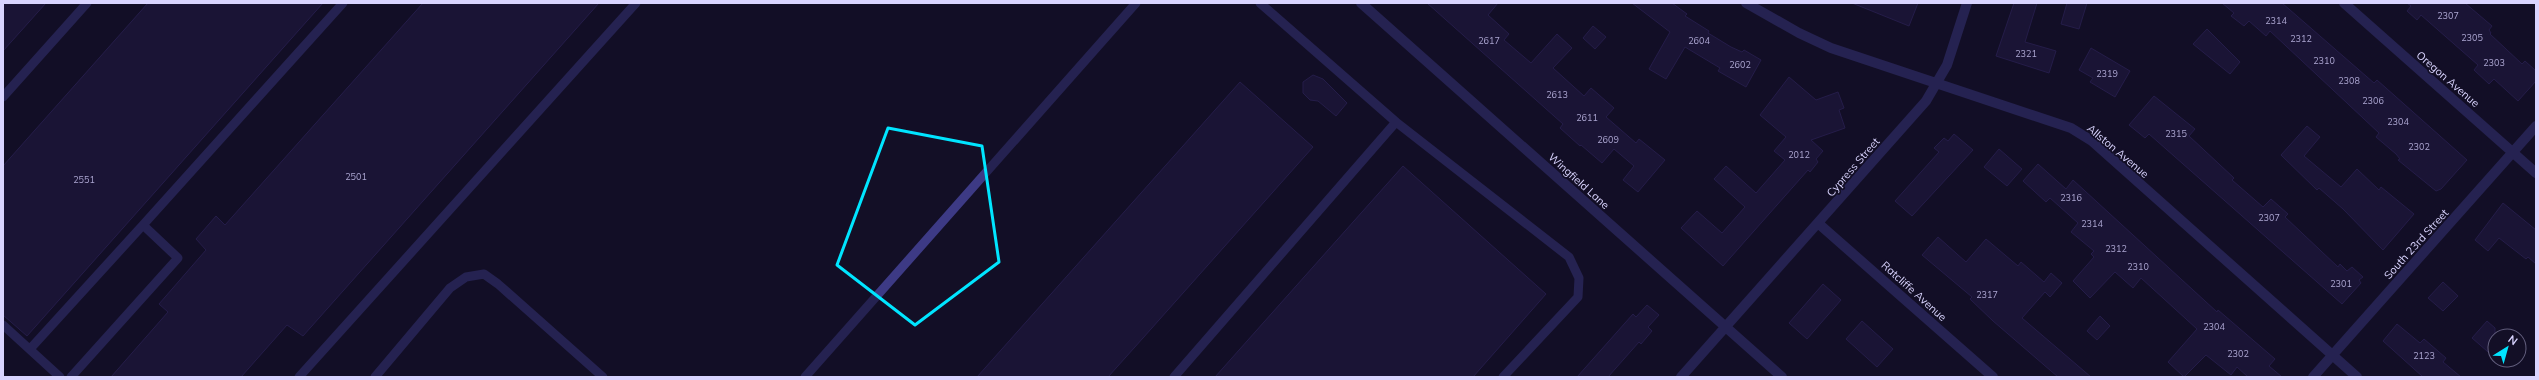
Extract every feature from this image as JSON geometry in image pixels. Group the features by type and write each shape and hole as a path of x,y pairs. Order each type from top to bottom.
{"street":[{"name":"Wingfield Lane","path":"1360,3 1782,377"},
{"name":"Allston Avenue","path":"1746,3 1799,33 1831,48 2064,126 2092,141 2357,377"},
{"name":"Cypress Street","path":"1681,377 1926,101 1947,65 1967,3"},
{"name":"Oregon Avenue","path":"2344,3 2514,152 2536,174"},
{"name":"South 23rd Street","path":"2313,377 2536,126"},
{"name":"Ratcliffe Avenue","path":"1818,224 1993,377"}],"lane":[{"path":"3,97 87,3"},
{"path":"30,349 343,3"},
{"path":"299,377 636,3"},
{"path":"804,377 1136,3"},
{"path":"1260,3 1396,122 1569,257 1578,278 1578,297 1504,377"},
{"path":"1174,377 1396,122"},
{"path":"71,377 178,258 143,225"},
{"path":"374,377 450,288 466,277 484,274 498,284 603,377"},
{"path":"3,325 60,377"}],"highlighted area":[{"path":"888,128 982,146 999,262 915,325 837,265"}],"building":[{"path":"3,3 46,3 3,51"},
{"path":"148,3 323,3 27,336 3,315 3,166"},
{"path":"423,3 599,3 303,336 287,325 241,377 111,377 168,312 159,304 206,250 196,239 216,216 225,225"},
{"path":"1427,3 1498,3 1488,15 1509,34 1504,40 1531,63 1557,34 1572,48 1553,68 1584,96 1591,88 1614,108 1606,117 1636,143 1639,139 1665,160 1638,192 1623,180 1634,166 1614,149 1602,163 1581,145 1580,146 1560,128 1563,124"},
{"path":"1632,3 1672,3 1687,14 1685,16 1709,31 1708,33 1731,47 1742,52 1744,50 1761,60 1746,87 1718,71 1720,68 1685,47 1666,79 1649,69 1670,32"},
{"path":"1852,3 1918,3 1909,26"},
{"path":"2014,3 2037,3 2025,42 2056,51 2049,73 1996,56"},
{"path":"2067,3 2087,3 2079,29 2061,24"},
{"path":"2222,3 2282,3 2374,83 2377,80 2467,160 2441,189 2436,191 2398,160 2400,159 2396,154 2376,137 2379,133 2270,31 2266,36 2249,21 2244,26 2231,16 2234,13"},
{"path":"2407,3 2465,3 2492,26 2489,30 2491,33 2490,34 2522,64 2525,61 2536,71 2536,81 2518,101 2494,79 2489,84 2474,70 2478,65 2421,15 2417,20 2407,11 2411,6"},
{"path":"1593,26 1606,37 1595,49 1583,38"},
{"path":"2207,29 2240,62 2230,74 2193,44"},
{"path":"2091,48 2130,71 2115,97 2090,82 2093,78 2079,70"},
{"path":"1313,75 1323,79 1347,103 1336,116 1318,101 1310,100 1303,93 1303,82"},
{"path":"1789,77 1816,100 1838,92 1844,108 1839,110 1845,128 1811,140 1823,151 1816,159 1818,162 1810,172 1808,170 1723,266 1681,228 1697,211 1722,233 1745,207 1714,179 1726,166 1756,193 1785,160 1774,151 1786,137 1760,115"},
{"path":"1240,82 1313,147 1143,338 1108,377 977,377"},
{"path":"2154,96 2195,129 2189,136 2234,178 2232,180 2263,207 2271,199 2288,214 2285,217 2338,267 2340,264 2347,271 2352,267 2363,277 2359,280 2361,283 2342,304 2149,134 2145,138 2129,125"},
{"path":"2307,126 2320,137 2304,156 2341,187 2357,169 2379,190 2381,187 2414,214 2383,250 2343,209 2319,188 2317,190 2281,155"},
{"path":"1954,134 1973,150 1912,216 1895,201 1939,152 1934,148 1944,138 1948,141"},
{"path":"1999,149 2022,169 2007,186 1984,167"},
{"path":"2038,164 2066,189 2073,180 2217,312 2218,310 2275,359 2269,366 2282,377 2248,377 2237,367 2231,375 2206,355 2184,377 2168,362 2197,329 2141,278 2133,288 2115,272 2090,298 2073,281 2094,257 2091,254 2094,251 2071,232 2078,223 2050,198 2046,202 2023,181"},
{"path":"1403,166 1546,294 1473,377 1215,377"},
{"path":"2503,203 2536,230 2536,264 2528,257 2526,259 2499,238 2488,251 2475,240"},
{"path":"1938,237 1966,262 1986,239 2018,266 2021,262 2044,282 2051,273 2062,283 2050,297 2045,292 2022,318 2091,377 2058,377 1993,321 1970,299 1972,297 1922,255"},
{"path":"2443,282 2458,296 2443,311 2428,298"},
{"path":"1823,284 1841,300 1807,339 1789,323"},
{"path":"1647,305 1659,315 1648,327 1652,331 1641,344 1639,342 1608,377 1577,377 1633,314 1636,317"},
{"path":"2100,316 2110,326 2097,340 2087,331"},
{"path":"1862,321 1893,349 1877,367 1846,339"},
{"path":"2487,321 2495,328 2487,328 2487,351 2472,338"},
{"path":"2397,324 2420,343 2424,339 2446,358 2443,362 2461,377 2423,377 2383,341"}]}
